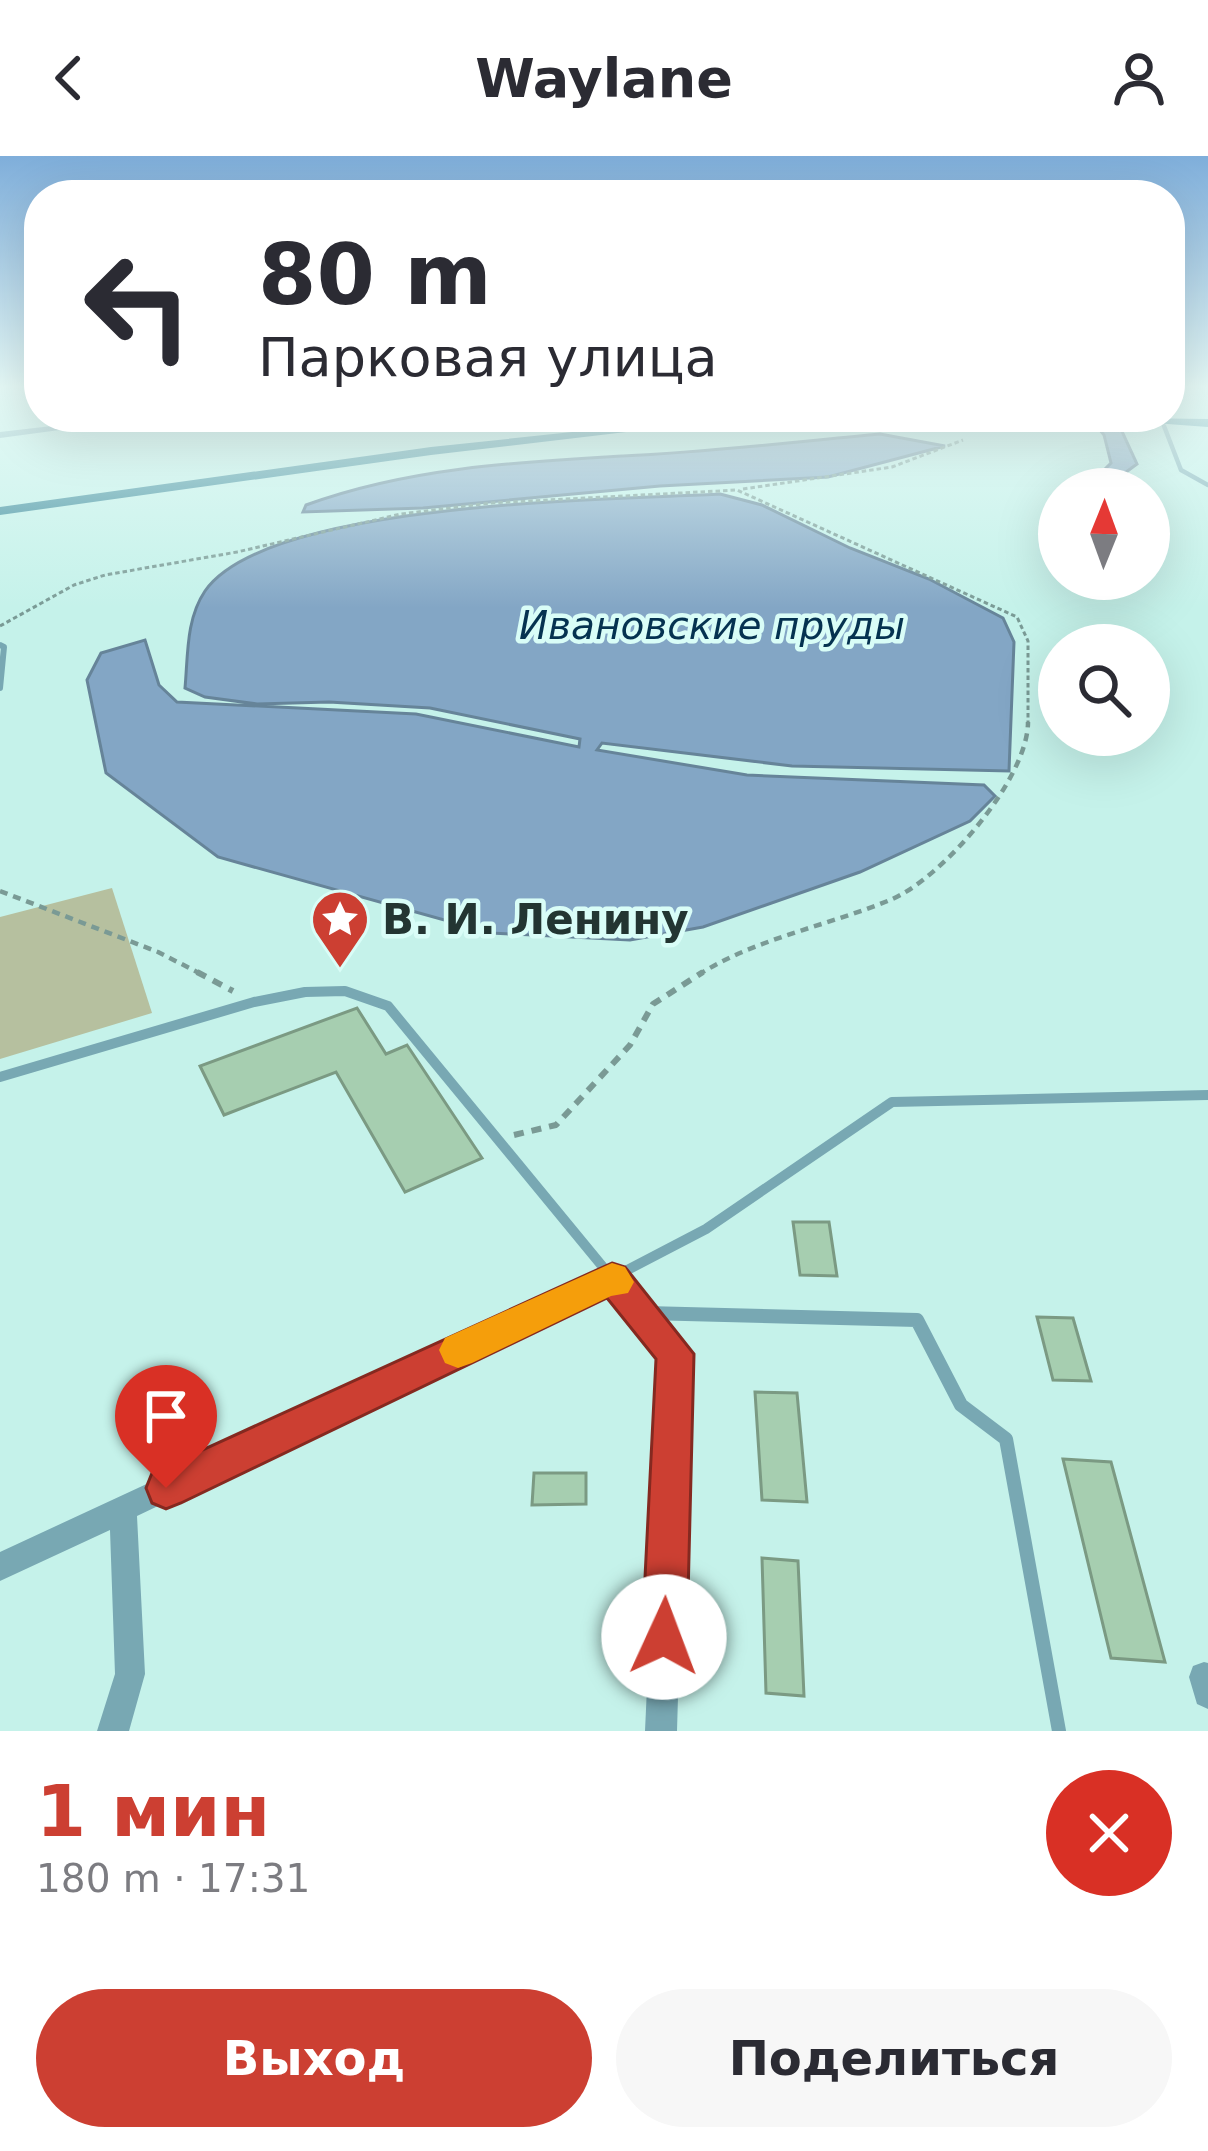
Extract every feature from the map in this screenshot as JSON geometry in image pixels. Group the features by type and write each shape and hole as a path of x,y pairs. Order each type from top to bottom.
{"street":[{"path":"0,511 356,462"},
{"path":"0,1567 612,1278 675,1354 661,1731"},
{"path":"113,1731 130,1674 123,1508"}],"lane":[{"path":"1177,462 1180,470 1208,485"},
{"path":"0,645 0,688"},
{"path":"0,1077 254,1001 345,991 388,1006 612,1278 706,1229 892,1102 1208,1095"},
{"path":"641,1313 917,1320 961,1405 1006,1438 1059,1731"}],"path":[{"path":"0,626 74,585 105,575 237,552 401,514 490,503 805,483 911,462"},
{"path":"497,1138 556,1125 630,1045 653,1004 716,964 815,923 894,899 916,885 995,804 1022,759 1028,741 1028,641 1018,617 737,490"},
{"path":"0,891 158,952 254,1001"}],"green space":[{"path":"112,888 152,1013 0,1059 0,917"}],"water":[{"name":"Ивановские пруды","path":"538,462 886,462 828,477 660,486 423,508 303,512 306,505 344,493 462,469"},
{"path":"1111,462 1137,464 1132,468 1106,468"},
{"name":"Ивановские пруды","path":"720,494 762,505 850,548 929,579 1003,618 1014,642 1009,771 792,766 602,743 597,750 747,775 984,785 995,796 970,821 860,872 703,927 630,940 491,933 218,857 106,773 87,680 101,653 145,640 159,685 177,702 416,714 579,747 580,739 430,708 329,702 257,704 205,697 185,688 194,613 205,591 241,561 297,539 367,522 526,504"}],"building":[{"path":"357,1008 386,1054 407,1045 482,1158 405,1192 336,1072 224,1115 200,1066"},
{"path":"793,1222 829,1222 837,1276 800,1275"},
{"path":"1037,1317 1073,1318 1091,1381 1053,1380"},
{"path":"755,1392 797,1393 807,1502 762,1500"},
{"path":"1063,1459 1111,1462 1165,1662 1111,1658"},
{"path":"534,1473 586,1473 586,1504 532,1505"},
{"path":"762,1558 798,1561 804,1696 766,1693"}],"slow traffic":[{"path":"458,1350 612,1278 615,1282"}],"place":[{"name":"В. И. Ленину","path":"340,970"}],"route":[{"path":"166,1488 612,1278 675,1354 664,1637"}]}
